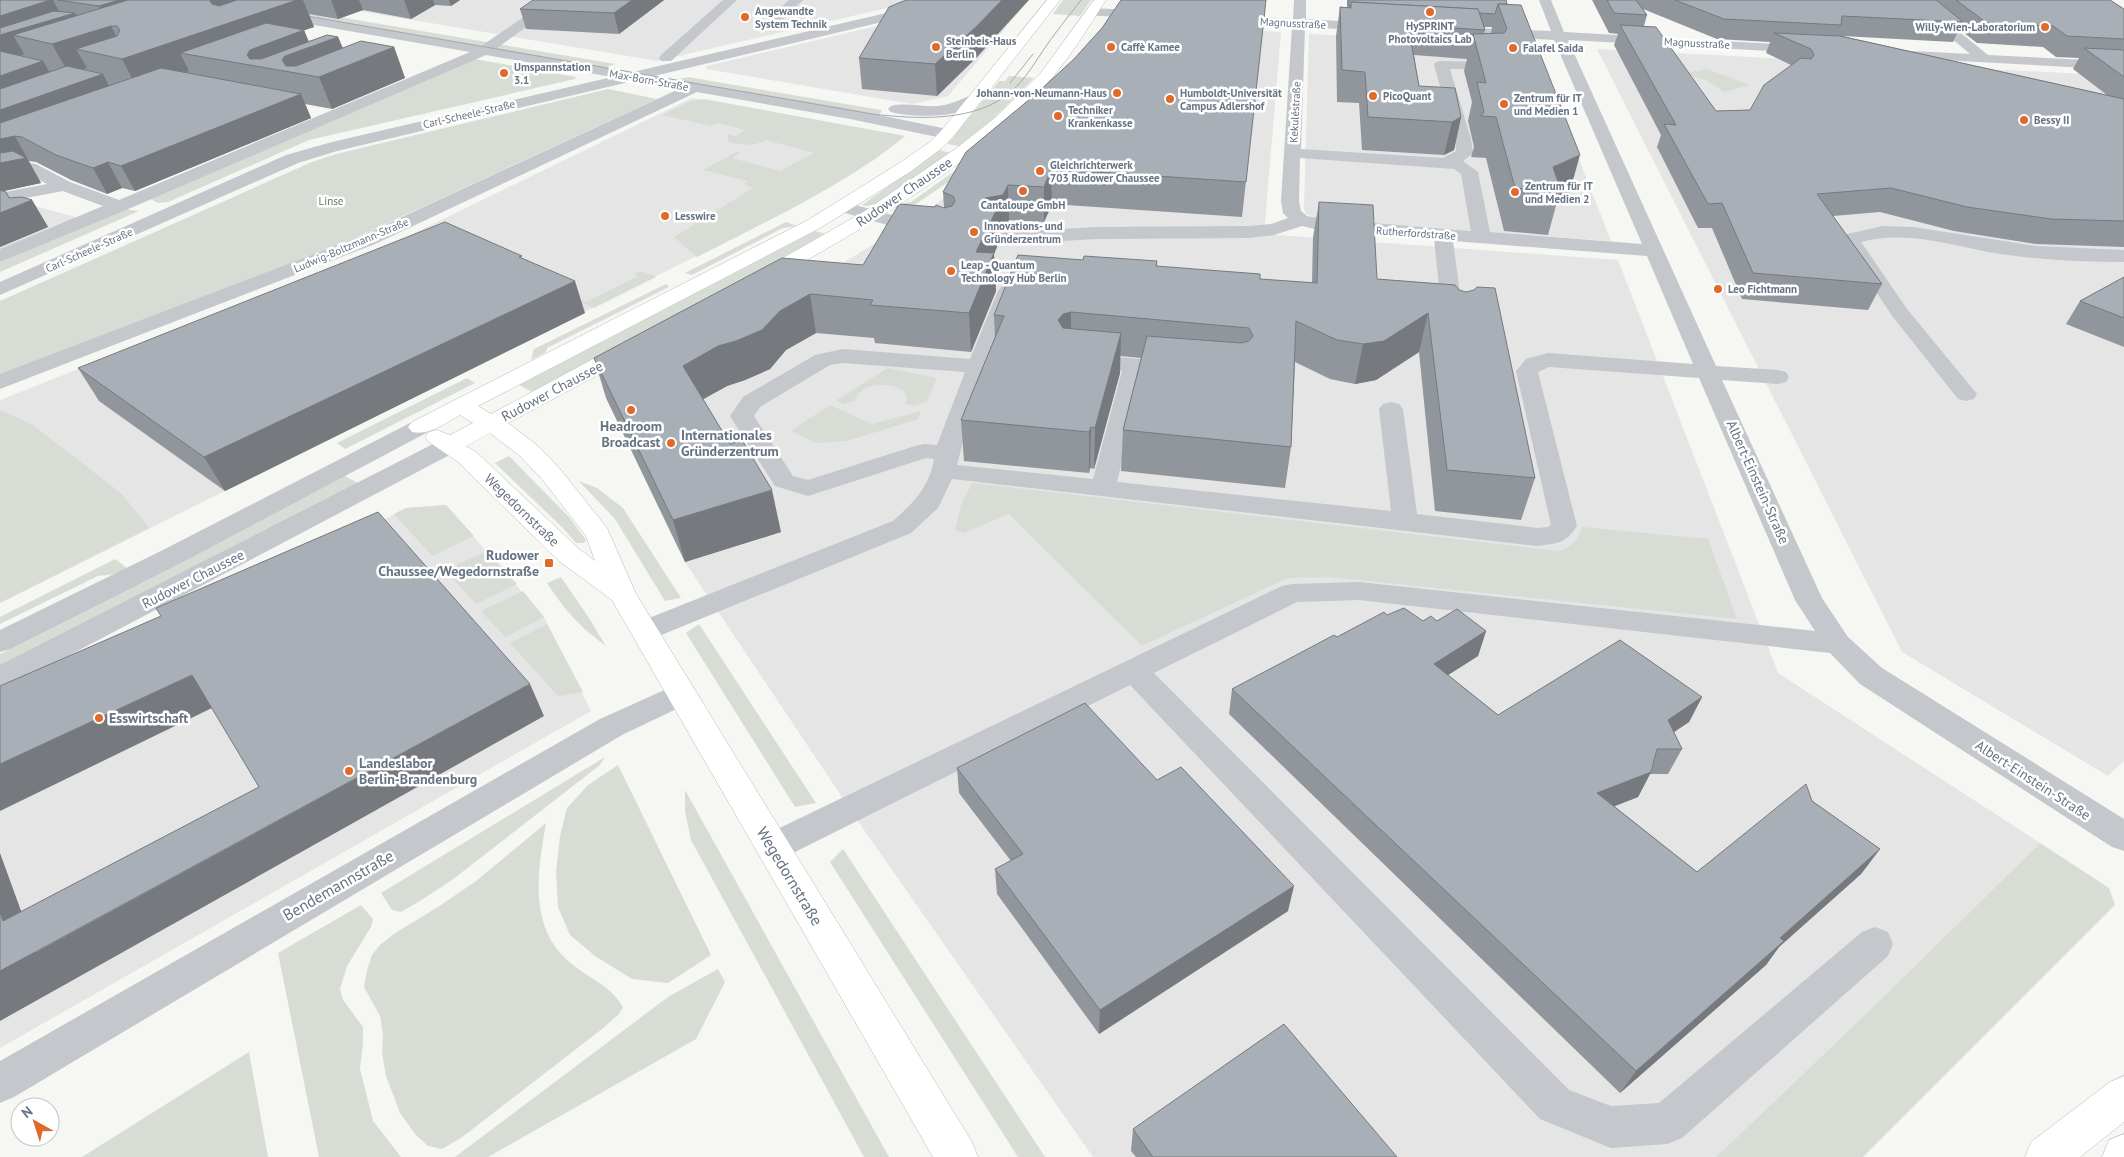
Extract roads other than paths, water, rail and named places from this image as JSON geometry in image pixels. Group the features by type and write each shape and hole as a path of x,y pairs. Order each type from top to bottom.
{"main road":[{"name":"Rudower Chaussee","path":"420,427 763,251 844,207 904,168 936,145 947,134 1054,0"},
{"name":"Rudower Chaussee","path":"742,289 871,215 964,151 1002,120 1045,77 1100,0"},
{"name":"Rudower Chaussee","path":"450,445 643,342"},
{"name":"Wegedornstraße","path":"462,406 492,423 529,451 551,474 598,534 622,594 957,1157"},
{"name":"Wegedornstraße","path":"420,427 467,457 569,555 622,594"},
{"path":"2046,1157 2124,1096"}],"street":[{"path":"481,62 498,42 512,30 558,0"},
{"path":"663,64 731,0"},
{"path":"769,25 797,0"},
{"path":"905,0 925,8"},
{"name":"Carl-Scheele-Straße","path":"0,289 292,159 332,146 632,77 663,64 958,0"},
{"name":"Kekuléstraße","path":"1300,0 1290,201 1292,213 1300,220"},
{"name":"Albert-Einstein-Straße","path":"1545,0 1809,600 1838,644 1871,676 2124,837"},
{"path":"1912,0 1985,59"},
{"name":"Max-Born-Straße","path":"947,134 909,125 632,77 481,62 337,25 268,11 663,64 897,109 922,111 945,109 961,106 975,99"},
{"path":"1091,12 1159,16"},
{"name":"Magnusstraße","path":"1214,18 1383,27"},
{"path":"309,35 337,25"},
{"path":"1557,30 1631,29"},
{"name":"Magnusstraße","path":"1431,30 1479,32 1557,30 1645,40 1819,50"},
{"path":"1446,162 1465,153 1463,139 1441,65 1489,66 1479,32"},
{"path":"1645,40 1659,51"},
{"path":"1742,46 1753,56 1763,60"},
{"path":"1877,53 2124,66"},
{"path":"0,256 457,63 481,62 505,66"},
{"path":"399,76 428,64"},
{"name":"Ludwig-Boltzmann-Straße","path":"0,382 368,240 693,88"},
{"path":"305,111 349,119 365,138"},
{"path":"1292,153 1446,162 1459,166 1469,172 1482,238"},
{"path":"0,174 30,168 64,186 127,202 179,210"},
{"path":"0,198 64,186"},
{"path":"0,204 29,212"},
{"path":"844,207 871,215 943,230"},
{"path":"1022,255 1096,233 1250,232 1274,229 1300,220"},
{"name":"Rutherfordstraße","path":"1300,220 1324,225 1655,251"},
{"path":"1966,394 1900,313 1850,240 1870,232 1892,231 1930,234 1976,244 2046,254 2124,256"},
{"path":"998,234 1022,255"},
{"path":"1443,235 1457,322"},
{"path":"644,631 902,527 929,502 946,462 956,423 1022,255"},
{"path":"978,366 842,356 823,360 751,402 742,416 784,481 808,488 924,451 946,462 1103,489 1405,520 1538,537 1556,535 1564,526 1527,371 1534,364 1548,360 1778,377"},
{"path":"1071,360 1199,371"},
{"path":"1103,489 1134,366"},
{"path":"1390,409 1405,520"},
{"name":"Rudower Chaussee","path":"0,642 172,556 420,427"},
{"name":"Rudower Chaussee","path":"0,678 450,445"},
{"path":"773,847 1292,593 1358,591 1838,644"},
{"path":"1133,670 1555,1105 1611,1126 1668,1123 1875,944"},
{"name":"Bendemannstraße","path":"0,1083 612,727 680,694"}],"tram line":[{"path":"295,14 872,114 926,117 963,114 981,109 1012,91 1028,73 1081,0"},
{"path":"1010,83 1033,54"}],"place":[{"name":"HySPRINT Photovoltaics Lab","path":"1430,12"},
{"name":"Angewandte System Technik","path":"745,17"},
{"name":"Willy-Wien-Laboratorium","path":"2045,27"},
{"name":"Steinbeis-Haus Berlin","path":"936,47"},
{"name":"Caffè Kamee","path":"1111,47"},
{"name":"Falafel Saida","path":"1513,48"},
{"name":"Umspannstation 3.1","path":"504,73"},
{"name":"Johann-von-Neumann-Haus","path":"1117,93"},
{"name":"PicoQuant","path":"1373,96"},
{"name":"Humboldt-Universität Campus Adlershof","path":"1170,99"},
{"name":"Zentrum für IT und Medien 1","path":"1504,104"},
{"name":"Techniker Krankenkasse","path":"1058,116"},
{"name":"Bessy II","path":"2024,120"},
{"name":"Gleichrichterwerk 703 Rudower Chaussee","path":"1040,171"},
{"name":"Cantaloupe GmbH","path":"1023,191"},
{"name":"Zentrum für IT und Medien 2","path":"1515,192"},
{"name":"Lesswire","path":"665,216"},
{"name":"Innovations- und Gründerzentrum","path":"974,232"},
{"name":"Leap - Quantum Technology Hub Berlin","path":"951,271"},
{"name":"Leo Fichtmann","path":"1718,289"},
{"name":"Headroom Broadcast","path":"631,410"},
{"name":"Internationales Gründerzentrum","path":"671,443"},
{"name":"Rudower Chaussee/Wegedornstraße","path":"549,563"},
{"name":"Esswirtschaft","path":"99,718"},
{"name":"Landeslabor Berlin-Brandenburg","path":"349,771"}],"park label":[{"name":"Linse","path":"331,201"}]}
